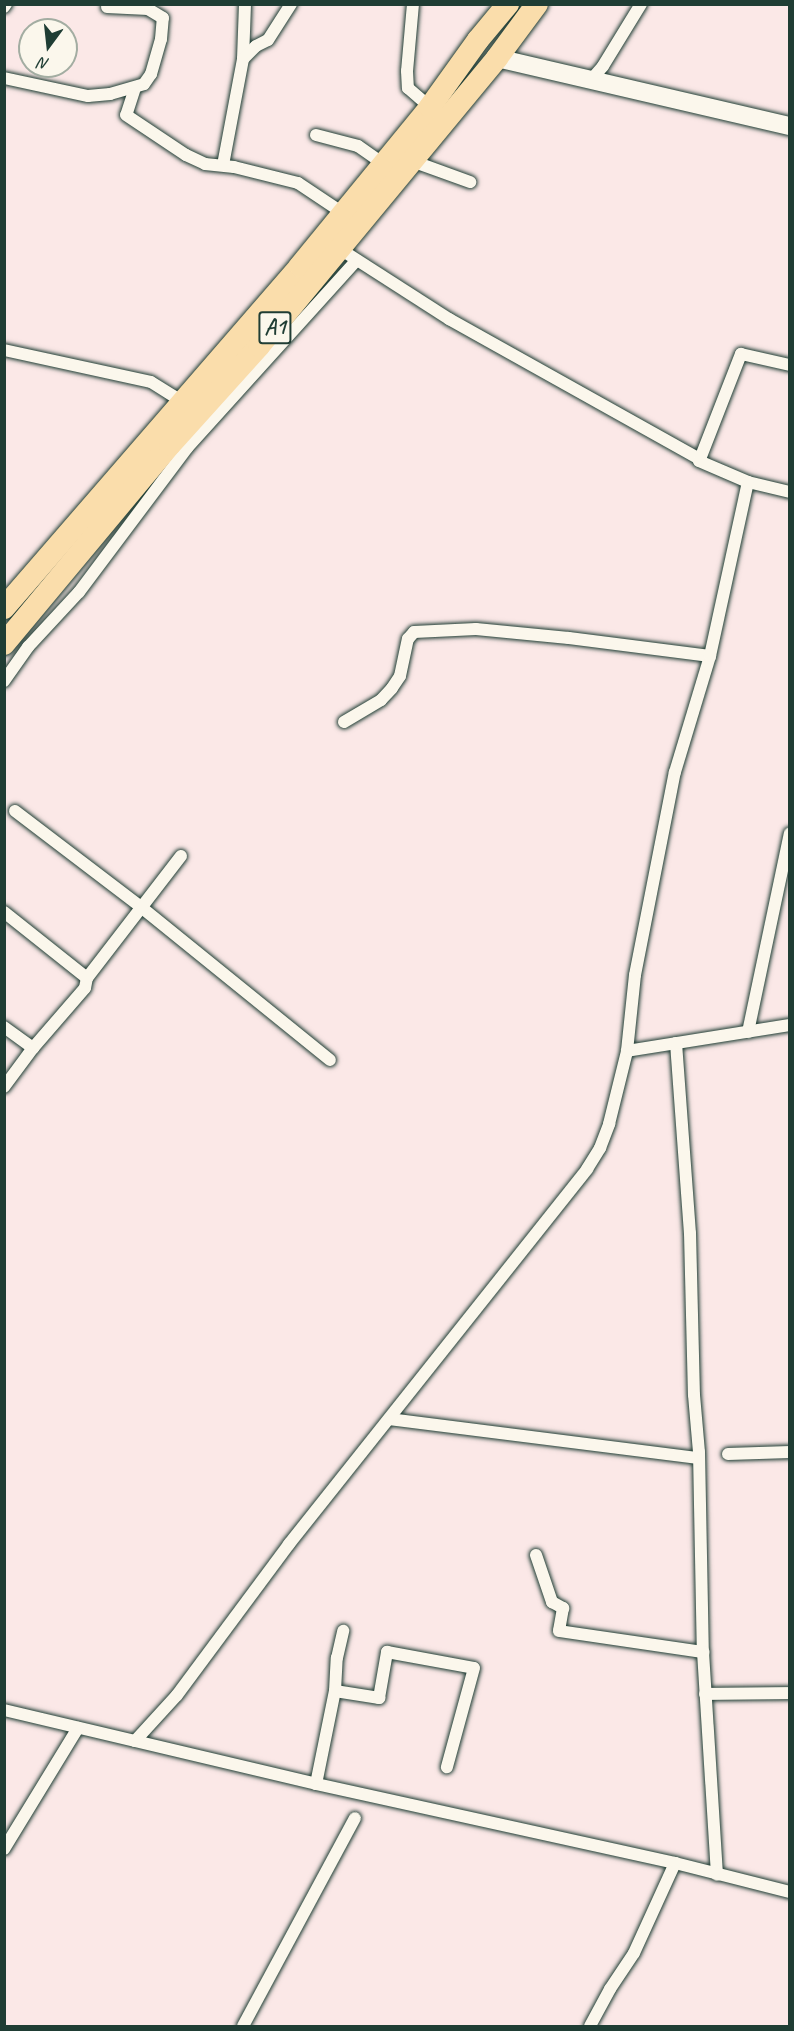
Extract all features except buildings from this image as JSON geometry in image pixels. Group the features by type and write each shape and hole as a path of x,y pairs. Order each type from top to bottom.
{"highway":[{"name":"A1","path":"4,608 384,164 508,4"},
{"name":"A1","path":"4,644 170,445 259,346 348,255 412,161 497,58 537,4"}],"street":[{"path":"223,165 243,59 245,4"},
{"path":"243,59 256,46 268,40 291,4"},
{"path":"413,4 406,71 408,88 430,107"},
{"path":"591,80 603,66 641,4"},
{"path":"4,78 88,96 135,88 144,84 151,74 162,39 163,18 148,9 124,12 107,7"},
{"path":"497,58 789,126"},
{"path":"135,88 126,115 186,155 205,164 223,165 298,183 343,213"},
{"path":"316,135 358,146 384,164"},
{"path":"412,161 470,182"},
{"path":"4,681 28,647 79,592 187,448 348,255 449,319 700,459 699,461 748,482 789,492"},
{"path":"4,350 151,382 182,401"},
{"path":"700,459 741,354 789,365"},
{"path":"135,1741 177,1695 289,1544 389,1419 431,1362 555,1212 600,1148 609,1124 627,1051 635,975 675,772 710,656 748,482"},
{"path":"344,722 381,700 392,688 400,676 408,639 414,632 476,629 710,656"},
{"path":"15,811 141,907 330,1059"},
{"path":"748,1032 789,833"},
{"path":"4,1087 33,1048 85,988 87,978 181,856"},
{"path":"4,912 78,968 87,978"},
{"path":"627,1051 789,1025"},
{"path":"4,1026 33,1048"},
{"path":"676,1043 690,1233 699,1458 703,1652 717,1875"},
{"path":"389,1419 699,1458"},
{"path":"728,1454 789,1452"},
{"path":"536,1555 552,1602 563,1608 559,1631 703,1652"},
{"path":"316,1784 335,1691 337,1658 343,1631"},
{"path":"335,1691 379,1698 387,1652 474,1668 447,1767"},
{"path":"705,1694 789,1693"},
{"path":"4,1710 316,1784 675,1863 789,1892"},
{"path":"4,1849 78,1728"},
{"path":"243,2026 355,1818"},
{"path":"590,2026 610,1989 634,1953 675,1863"}]}
